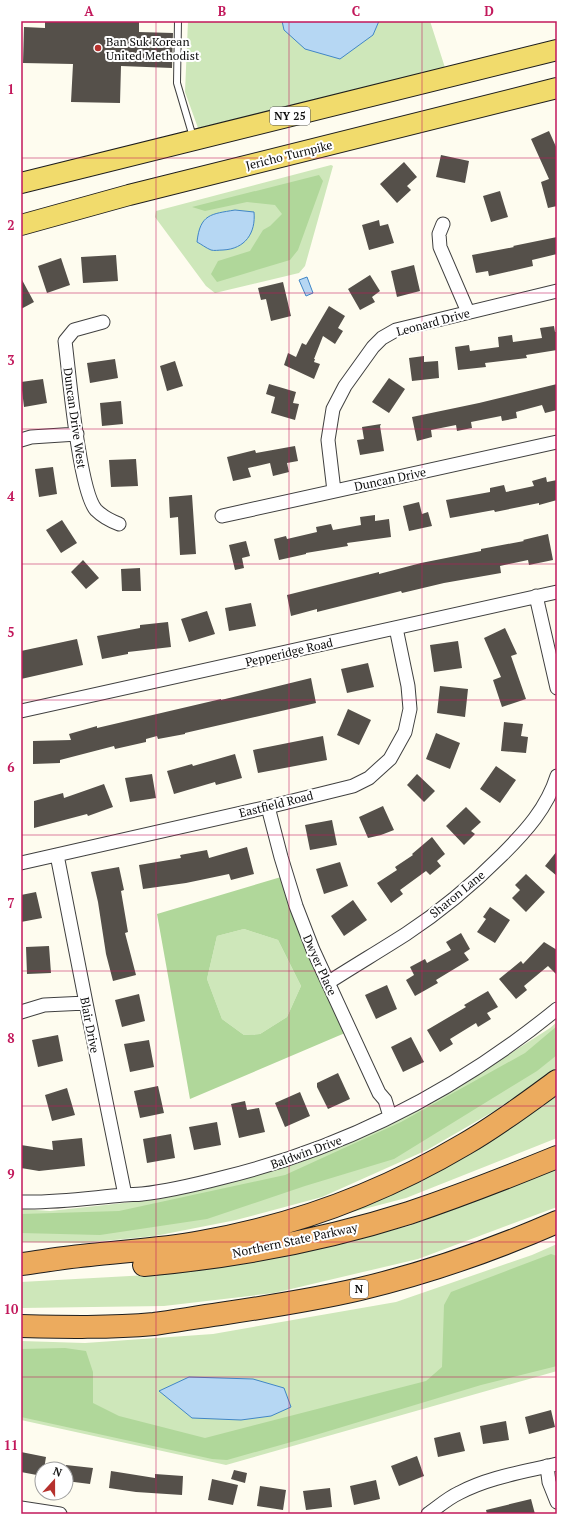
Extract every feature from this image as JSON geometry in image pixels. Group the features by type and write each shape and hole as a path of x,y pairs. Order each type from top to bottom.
{"highway":[{"path":"21,1264 202,1242 246,1233 316,1212 382,1187 465,1145 557,1081"},
{"name":"Northern State Parkway","path":"21,1268 90,1270 136,1266 205,1258 292,1243 408,1213 495,1182 557,1157"},
{"name":"N","path":"21,1326 68,1327 153,1324 266,1307 360,1289 449,1264 493,1249 557,1222"},
{"path":"153,1324 222,1325 337,1305 393,1291 457,1272 505,1256 557,1234"}],"main road":[{"name":"NY 25","path":"21,183 557,50"},
{"name":"Jericho Turnpike","path":"21,225 129,195 557,88"}],"street":[{"path":"443,224 439,234 440,247 468,312"},
{"name":"Leonard Drive","path":"334,491 328,440 333,409 345,386 373,347 382,338 396,330 557,291"},
{"name":"Duncan Drive West","path":"103,322 74,330 65,341 85,486 91,502 96,509 110,520 119,524"},
{"path":"21,440 31,437 77,434"},
{"name":"Duncan Drive","path":"222,516 557,442"},
{"name":"Pepperidge Road","path":"21,712 557,592"},
{"path":"536,596 557,688"},
{"name":"Eastfield Road","path":"21,863 268,807 353,786 369,778 390,759 405,732 410,709 408,686 396,628"},
{"name":"Sharon Lane","path":"329,982 407,933 458,895 484,873 533,822 553,790 557,776"},
{"name":"Dwyer Place","path":"268,807 296,906 313,950 379,1093 385,1100 390,1116"},
{"name":"Blair Drive","path":"57,855 125,1195"},
{"path":"21,1012 44,1005 86,1003"},
{"name":"Baldwin Drive","path":"21,1202 83,1200 141,1194 190,1186 264,1167 331,1144 373,1126 390,1116 419,1103 478,1068 530,1031 557,1009"},
{"path":"428,1514 458,1493 475,1485 496,1478 552,1465 549,1482 557,1502"},
{"path":"21,1508 60,1514"}],"lane":[{"path":"178,21 177,83 194,141"}],"green space":[{"path":"188,21 430,21 448,77 202,139 185,92"},
{"path":"331,165 333,166 305,266 299,273 215,293 206,286 155,217 156,211"},
{"path":"319,175 323,181 298,250 290,260 217,282 211,274 218,261 250,251 263,230 270,226 282,214 275,205 247,202 205,211 192,207"},
{"path":"281,877 345,1033 190,1099 157,914","holes":["244,929 278,940 301,986 287,1017 260,1034 244,1035 222,1019 207,979 217,936"]},
{"path":"244,929 278,940 301,986 287,1017 260,1034 244,1035 222,1019 207,979 217,936"},
{"path":"557,1022 557,1067 555,1069 496,1110 427,1150 322,1197 236,1220 155,1236 83,1243 21,1242 21,1209 50,1211 133,1202 207,1189 302,1161 388,1126 466,1082"},
{"path":"557,1026 557,1055 537,1071 394,1159 305,1186 207,1219 100,1235 21,1233 21,1214 119,1211 285,1175 401,1122 525,1053"},
{"path":"557,1093 557,1138 406,1198 345,1214 416,1181"},
{"path":"557,1168 557,1207 418,1259 274,1293 164,1306 21,1308 21,1282 166,1274 278,1257 409,1226"},
{"path":"557,1244 557,1371 226,1465 21,1420 21,1341 85,1343 213,1334 396,1302 532,1255"},
{"path":"551,1254 557,1256 557,1366 481,1385 227,1460 212,1459 21,1417 21,1349 65,1348 86,1351 93,1372 93,1403 119,1416 205,1438 426,1381 442,1367 444,1305 451,1292"}],"water":[{"path":"282,21 379,21 373,35 340,59 305,49 284,30"},
{"path":"235,210 254,212 251,233 243,243 231,249 214,250 209,249 197,242 201,226 208,217 213,214"},
{"path":"307,277 313,293 306,296 299,280"},
{"path":"189,1377 253,1379 284,1388 291,1407 271,1416 241,1420 192,1418 159,1391"}],"building":[{"name":"Ban Suk Korean United Methodist","path":"45,21 139,21 139,32 173,33 172,68 121,66 120,103 71,102 73,64 23,63 24,27 45,28"},
{"path":"549,131 557,149 557,206 548,208 541,182 549,179 531,139"},
{"path":"441,155 469,161 465,183 436,177"},
{"path":"404,162 417,177 407,186 411,190 397,203 380,184"},
{"path":"500,191 508,217 491,222 483,196"},
{"path":"379,220 380,226 388,224 394,243 369,250 362,225"},
{"path":"557,237 557,254 532,260 533,266 489,276 488,271 476,273 472,255"},
{"path":"116,255 118,281 83,283 81,257"},
{"path":"61,258 70,285 47,293 38,266"},
{"path":"414,265 420,291 397,297 391,271"},
{"path":"370,275 380,291 372,297 375,302 360,310 348,289"},
{"path":"21,278 34,302 21,309"},
{"path":"283,282 291,316 271,321 266,299 261,300 258,288"},
{"path":"329,306 345,316 338,328 343,331 335,344 323,336 314,359 314,362 320,364 314,379 284,365 288,353 296,357 302,343 306,345"},
{"path":"554,326 555,332 557,332 557,350 526,355 527,358 485,363 486,367 458,370 455,347 469,345 470,351 499,347 498,337 512,335 513,342 542,338 540,328"},
{"path":"424,356 424,362 438,361 439,378 412,381 409,358"},
{"path":"115,359 118,378 90,383 87,363"},
{"path":"175,361 183,386 167,391 160,366"},
{"path":"389,378 405,389 389,413 372,402"},
{"path":"43,379 47,403 24,407 21,382"},
{"path":"269,384 296,392 293,403 299,404 295,420 271,413 275,397 266,394"},
{"path":"557,384 557,410 545,413 542,405 516,412 517,418 502,421 501,416 471,422 472,428 457,431 456,425 431,430 432,437 417,441 412,417 479,403"},
{"path":"121,401 123,424 102,426 100,403"},
{"path":"381,424 380,426 384,451 360,455 357,440 364,439 362,427"},
{"path":"295,446 298,461 287,463 289,472 273,476 270,463 248,468 251,477 233,481 227,457 255,450 256,453"},
{"path":"136,459 138,486 111,487 109,460"},
{"path":"53,467 57,494 39,497 35,469"},
{"path":"546,477 547,482 557,480 557,500 539,505 539,503 495,512 494,510 450,518 446,500 490,492 490,488 504,485 506,492 534,486 532,481"},
{"path":"192,495 196,554 180,555 178,517 170,518 169,497"},
{"path":"419,502 422,514 428,512 432,526 409,531 403,506"},
{"path":"375,515 375,521 389,519 391,537 347,543 348,546 306,553 279,560 274,539 286,536 287,539 317,532 316,527 331,524 333,530 361,525 360,517"},
{"path":"62,520 77,543 61,553 46,530"},
{"path":"548,534 553,560 529,565 528,560 500,566 501,573 444,583 402,593 401,591 317,612 317,609 291,616 287,595 379,572 379,574 421,563 481,551 481,549 524,541 523,540"},
{"path":"246,541 250,556 242,558 244,568 235,570 229,545"},
{"path":"83,560 99,578 86,589 71,572"},
{"path":"140,568 141,591 122,591 121,569"},
{"path":"251,603 256,626 229,631 225,608"},
{"path":"207,611 215,634 189,642 181,619"},
{"path":"168,622 171,647 128,652 128,654 102,659 97,636 140,628 140,625"},
{"path":"505,628 517,654 511,656 526,699 502,707 493,680 501,677 484,638"},
{"path":"77,639 83,665 21,679 21,651"},
{"path":"458,641 462,668 434,672 430,645"},
{"path":"368,663 374,687 347,693 341,669"},
{"path":"311,678 316,703 185,734 158,739 157,736 146,739 146,742 115,749 114,746 60,760 60,763 33,764 33,741 71,740 69,734 97,726 97,728"},
{"path":"440,686 468,689 465,717 437,713"},
{"path":"348,709 371,720 359,745 337,735"},
{"path":"504,722 523,724 521,736 528,737 526,753 501,751"},
{"path":"436,733 460,743 450,769 426,759"},
{"path":"323,736 327,760 258,773 253,750"},
{"path":"235,754 242,778 216,785 215,782 174,794 167,771 192,764 193,766"},
{"path":"496,766 516,780 500,803 480,789"},
{"path":"152,774 156,798 130,802 125,778"},
{"path":"417,774 435,791 424,802 407,785"},
{"path":"104,784 113,807 88,816 87,814 34,828 34,801 63,793 64,798"},
{"path":"383,806 394,830 368,838 359,817"},
{"path":"466,807 481,822 471,831 475,834 464,845 446,826"},
{"path":"332,820 337,845 310,850 305,825"},
{"path":"432,837 445,854 437,861 441,866 430,875 426,871 400,890 403,894 391,903 377,883 397,870 395,867 413,855 412,854"},
{"path":"247,847 254,874 231,880 229,874 186,883 143,889 139,865 181,858 180,855 207,850 209,858"},
{"path":"557,851 557,876 545,866"},
{"path":"340,862 348,886 324,894 316,869"},
{"path":"119,867 124,890 121,891 128,932 125,933 136,975 113,981 106,954 98,902 91,872"},
{"path":"526,874 545,892 526,912 512,898 520,890 515,885"},
{"path":"36,892 42,918 21,922 21,895"},
{"path":"353,900 367,920 344,936 331,916"},
{"path":"490,907 510,920 495,943 477,932 486,919 483,917"},
{"path":"461,933 470,949 464,953 469,960 436,980 438,983 415,996 406,980 414,975 410,967 425,959 427,963 451,950 446,942"},
{"path":"544,942 557,950 557,975 548,966 524,986 527,990 516,999 499,979 521,961 523,964"},
{"path":"49,946 51,973 27,974 26,947"},
{"path":"387,985 397,1009 376,1019 365,995"},
{"path":"488,991 498,1007 487,1013 491,1019 478,1027 476,1023 450,1039 453,1044 440,1052 427,1030 466,1007 464,1005"},
{"path":"139,994 145,1021 122,1027 115,1000"},
{"path":"58,1035 63,1061 38,1067 32,1040"},
{"path":"411,1037 424,1062 403,1072 391,1047"},
{"path":"149,1040 154,1067 130,1072 124,1044"},
{"path":"338,1073 350,1099 328,1109 317,1087 317,1083"},
{"path":"158,1086 164,1113 140,1118 134,1091"},
{"path":"67,1088 75,1115 52,1121 45,1095"},
{"path":"300,1092 310,1116 285,1127 275,1103"},
{"path":"245,1101 247,1110 259,1108 265,1132 239,1138 231,1104"},
{"path":"217,1122 221,1145 194,1150 189,1127"},
{"path":"171,1134 175,1158 147,1163 143,1139"},
{"path":"82,1138 85,1166 39,1171 21,1168 21,1145 53,1150 52,1141"},
{"path":"551,1410 555,1427 529,1434 525,1417"},
{"path":"506,1421 509,1440 483,1444 480,1426"},
{"path":"460,1432 465,1451 438,1457 434,1438"},
{"path":"21,1452 46,1457 45,1461 34,1461 34,1474 21,1472"},
{"path":"417,1456 424,1476 399,1486 391,1466"},
{"path":"74,1466 93,1468 90,1484 74,1482"},
{"path":"234,1470 247,1473 245,1483 231,1479"},
{"path":"111,1471 155,1478 155,1474 183,1476 182,1495 136,1492 109,1488"},
{"path":"212,1479 238,1485 233,1505 208,1500"},
{"path":"376,1480 380,1499 354,1505 350,1486"},
{"path":"260,1486 286,1490 283,1510 257,1506"},
{"path":"330,1488 332,1507 306,1510 303,1491"},
{"path":"531,1499 535,1514 487,1514 486,1510"}],"place":[{"name":"Ban Suk Korean United Methodist","path":"98,48"}]}
